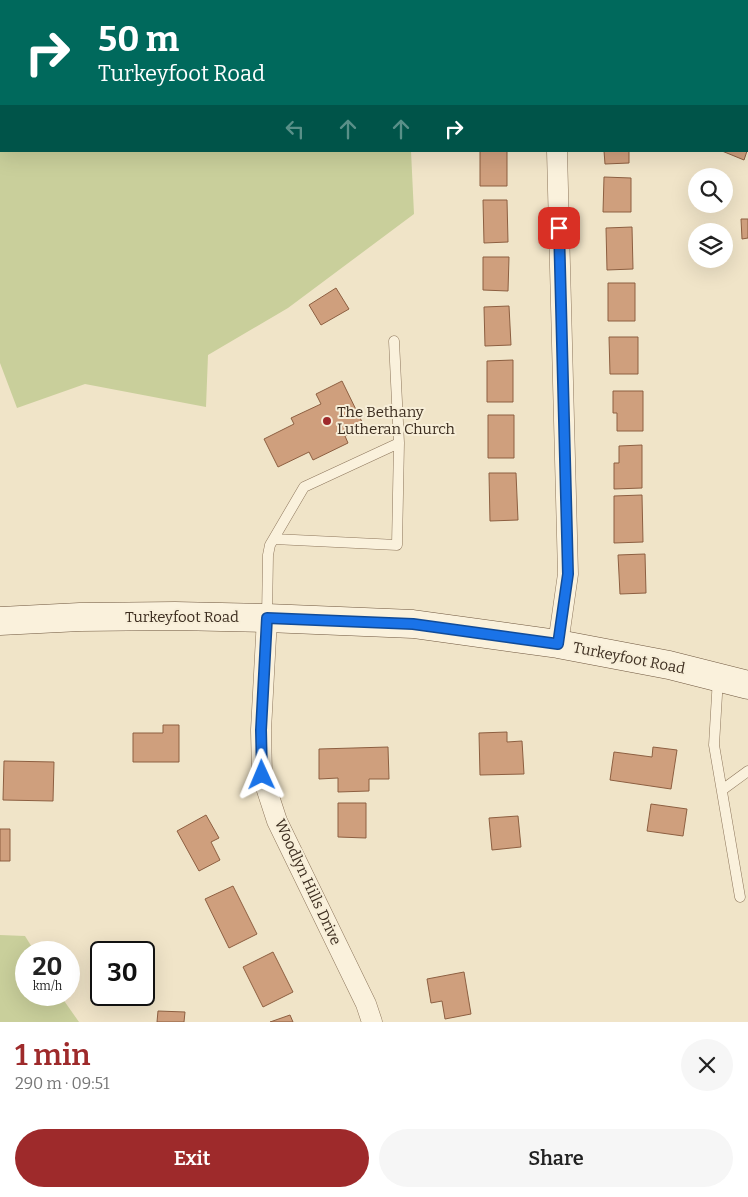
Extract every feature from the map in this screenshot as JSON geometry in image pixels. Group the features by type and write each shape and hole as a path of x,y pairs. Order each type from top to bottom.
{"main road":[{"name":"Turkeyfoot Road","path":"0,621 175,616 413,624 558,644 669,665 748,685"}],"street":[{"path":"557,152 568,574 558,644"},
{"name":"Woodlyn Hills Drive","path":"267,618 261,730 262,775 278,821 366,1004 372,1022"}],"lane":[{"path":"274,539 398,545 399,443 394,340"},
{"path":"267,618 268,555 270,545 304,487 399,443"},
{"path":"718,677 714,745 740,897"},
{"path":"722,790 748,771"}],"green space":[{"path":"0,152 411,152 414,214 288,308 208,355 206,407 85,384 17,408 0,363"},
{"path":"0,935 25,936 28,941 15,941 15,1006 68,1006 79,1022 0,1022"}],"building":[{"path":"480,152 507,152 507,186 480,186"},
{"path":"604,152 629,152 629,163 605,164"},
{"path":"724,152 747,152 744,160"},
{"path":"604,177 631,178 631,212 603,212"},
{"path":"483,200 507,200 508,242 484,243"},
{"path":"741,219 748,219 748,238 742,239"},
{"path":"632,227 633,269 607,270 606,228"},
{"path":"483,257 509,257 508,291 483,290"},
{"path":"608,283 635,283 635,321 608,321"},
{"path":"336,288 349,309 321,325 309,305"},
{"path":"509,306 511,345 485,346 484,307"},
{"path":"609,337 638,337 638,374 610,374"},
{"path":"513,360 513,402 487,402 487,361"},
{"name":"The Bethany Lutheran Church","path":"342,381 364,426 345,436 348,443 313,460 309,452 278,467 264,439 294,424 291,418 321,404 316,394"},
{"path":"613,391 643,391 643,431 617,431 617,413 613,413"},
{"path":"488,415 514,415 514,458 488,458"},
{"path":"642,445 642,488 614,489 614,463 619,463 619,446"},
{"path":"489,473 516,473 518,520 490,521"},
{"path":"642,495 643,542 614,543 614,496"},
{"path":"645,554 646,593 620,594 618,555"},
{"path":"163,725 179,725 179,762 133,762 133,733 163,733"},
{"path":"507,732 507,742 522,741 524,774 480,775 479,733"},
{"path":"388,747 389,779 369,779 369,791 338,792 338,778 319,779 319,749"},
{"path":"653,747 677,750 671,789 610,780 614,752 652,757"},
{"path":"4,761 54,762 53,801 3,800"},
{"path":"338,803 366,803 366,838 338,837"},
{"path":"651,804 687,809 683,836 647,831"},
{"path":"206,815 219,838 211,842 220,860 199,871 177,831"},
{"path":"518,816 521,847 492,850 489,818"},
{"path":"0,829 10,829 10,861 0,861"},
{"path":"233,886 257,934 229,948 205,899"},
{"path":"273,952 293,992 263,1007 243,967"},
{"path":"464,972 471,1014 445,1019 442,1001 431,1003 427,979"},
{"path":"158,1011 185,1012 184,1022 157,1022"},
{"path":"290,1015 293,1022 270,1022"}],"place":[{"name":"The Bethany Lutheran Church","path":"327,421"}],"route":[{"path":"262,775 261,730 267,618 413,624 558,644 568,574 559,228"}]}
